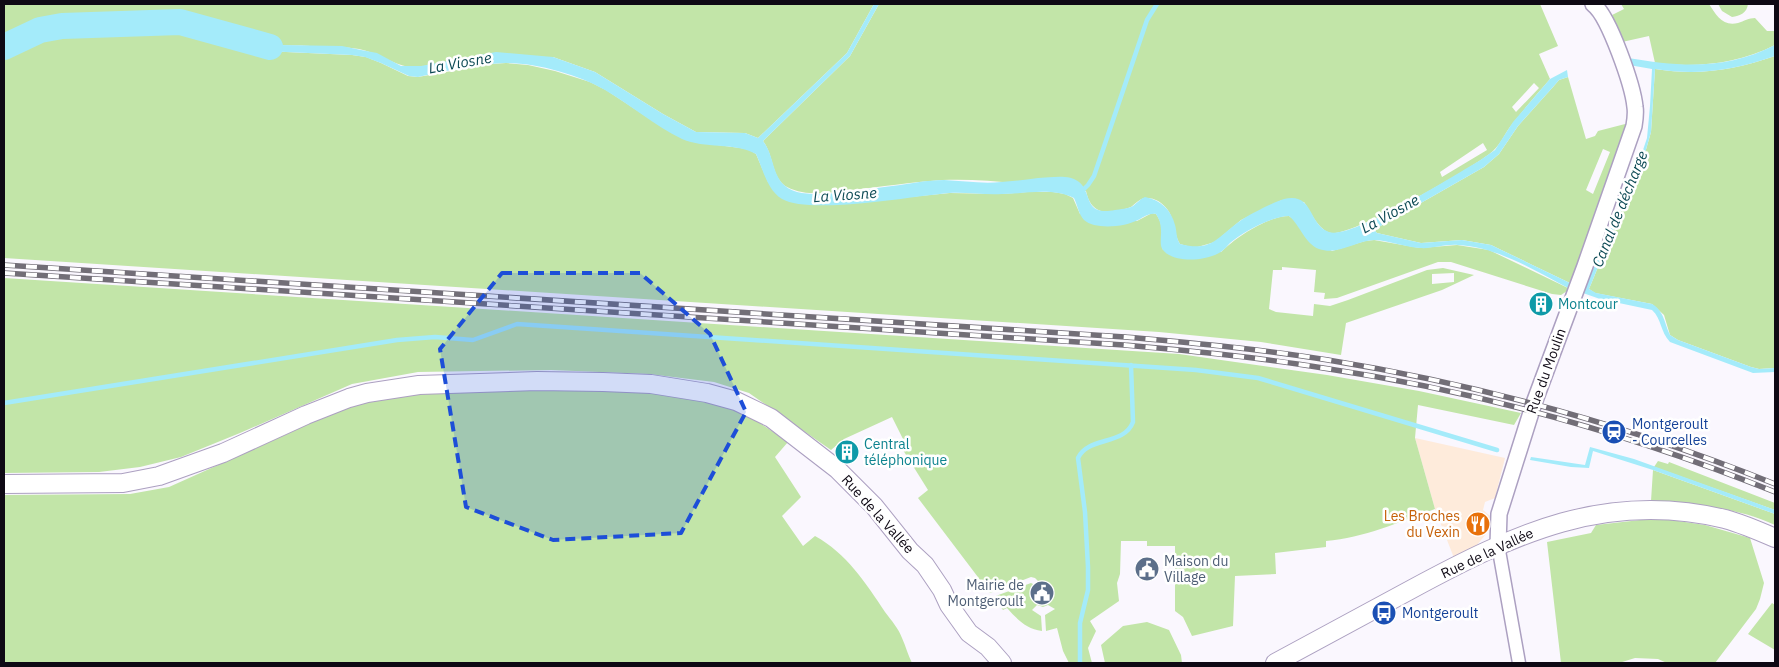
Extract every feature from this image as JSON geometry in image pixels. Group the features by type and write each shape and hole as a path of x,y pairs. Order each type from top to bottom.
{"main road":[{"name":"Rue de la Vallée","path":"4,484 123,483 159,476 223,453 328,405 367,393 390,389 454,383 528,381 651,384 707,392 753,408 772,418 824,458 863,494 910,551 925,566 942,590 949,606 988,663"},
{"name":"Rue de la Vallée","path":"1275,663 1472,556 1531,532 1572,519 1628,511 1668,511 1707,516 1739,523 1775,538"},
{"name":"Rue de la Vallée","path":"969,633 988,647 1002,663"}],"street":[{"name":"Rue du Moulin","path":"1498,545 1499,514 1534,403 1634,126 1636,108 1621,59 1604,18 1594,4"},
{"path":"1498,545 1519,663"}],"highlighted area":[{"path":"502,273 640,273 710,334 746,412 681,533 553,540 466,507 440,349"}],"shaded area":[{"path":"1415,438 1505,458 1495,498 1485,502 1483,510 1490,516 1486,534 1477,545 1454,558 1435,509"}],"green space":[{"path":"4,4 874,4 847,53 758,138 745,133 696,132 595,72 553,57 409,67 359,49 291,46 259,40 237,33 235,42 264,51 366,57 408,76 418,77 506,63 528,65 555,71 590,82 606,90 650,119 702,143 748,149 756,154 768,182 828,205 950,193 1002,194 1053,192 1065,194 1073,198 1080,214 1137,221 1152,213 1156,214 1162,228 1163,250 1221,252 1235,240 1262,223 1289,216 1296,221 1306,237 1332,251 1374,240 1420,248 1457,245 1489,250 1570,289 1561,295 1552,294 1451,262 1438,262 1337,298 1324,299 1325,293 1314,292 1316,270 1282,267 1282,270 1273,270 1269,309 1276,312 1313,316 1314,304 1330,306 1427,270 1443,268 1474,275 1442,290 1346,323 1341,355 1261,342 1159,332 4,258","holes":["1454,273 1454,282 1432,284 1432,274"]},
{"path":"879,4 1540,4 1558,46 1539,54 1550,79 1510,126 1496,148 1463,171 1413,200 1362,224 1331,233 1319,225 1304,202 1282,200 1241,220 1215,242 1194,248 1180,244 1166,207 1151,198 1142,199 1123,210 1109,212 1097,209 1092,205 1086,191 996,181 942,180 819,193 802,192 787,187 778,178 763,141 850,56","holes":["1534,83 1539,88 1516,112 1512,107","1483,143 1487,150 1442,177 1440,172"]},
{"path":"1621,4 1709,4 1717,16 1724,22 1733,24 1755,18 1767,31 1775,31 1775,45 1746,57 1716,63 1686,65 1655,63 1649,36 1622,42 1612,15 1624,9"},
{"path":"1718,4 1748,4 1743,14 1732,17 1722,11"},
{"path":"1775,56 1775,368 1759,369 1678,340 1670,335 1664,315 1652,304 1595,293 1589,289 1645,153 1651,132 1655,69 1701,72 1745,65"},
{"path":"1568,77 1586,139 1595,136 1598,131 1629,123 1572,284 1491,245 1462,240 1421,243 1375,231 1377,228 1484,167 1499,154 1518,126 1559,80","holes":["1603,149 1610,152 1593,194 1586,190"]},
{"path":"4,278 1179,354 1327,375 1419,391 1521,413 1514,425 1418,405 1415,438 1435,509 1368,533 1326,541 1326,547 1275,553 1276,574 1235,576 1233,626 1192,636 1183,617 1175,611 1175,546 1147,546 1147,541 1121,541 1120,574 1117,583 1119,601 1090,621 1096,631 1088,648 1092,663 1069,663 1063,651 1057,628 1046,631 1045,615 1055,609 1048,605 1043,607 1037,605 1032,610 1041,616 1042,631 1036,630 1018,620 1007,608 1003,610 993,597 1031,583 1035,585 1039,582 1031,577 990,593 918,498 928,490 898,442 903,439 892,417 844,439 831,450 749,393 714,382 649,374 551,370 418,372 352,384 181,457 140,467 99,472 4,473"},
{"path":"543,390 639,392 687,397 732,408 788,442 775,457 801,497 782,516 803,546 815,536 846,560 897,628 912,663 4,663 4,495 130,494 169,487 338,410 372,400 429,392"},
{"path":"1658,461 1668,464 1669,462 1775,503 1775,510 1654,467"},
{"path":"1653,470 1775,514 1775,525 1730,510 1651,501"},
{"path":"1658,518 1705,525 1750,538 1764,583 1756,609 1715,663 1667,663 1658,659 1635,658 1619,663 1561,663 1547,542 1591,533 1596,525"},
{"path":"1772,603 1775,605 1775,650 1748,634"},
{"path":"1147,622 1169,630 1181,655 1182,663 1105,663 1101,645 1123,626"}],"water":[{"path":"874,4 879,4 850,56 763,141 782,183 797,192 831,194 938,180 994,183 1065,177 1075,180 1082,185 1091,204 1096,209 1103,211 1129,208 1145,197 1160,203 1171,215 1180,244 1191,246 1207,245 1255,212 1284,199 1294,198 1301,200 1306,205 1322,228 1329,232 1341,232 1380,217 1403,205 1495,150 1513,122 1550,79 1567,70 1568,77 1559,80 1518,126 1499,154 1484,167 1377,228 1375,231 1421,243 1462,240 1491,245 1572,284 1570,289 1516,261 1473,247 1453,245 1420,248 1375,240 1361,242 1334,251 1326,251 1314,247 1289,216 1274,219 1250,230 1216,254 1192,260 1175,257 1163,250 1161,247 1161,230 1156,214 1126,224 1095,225 1082,218 1074,198 1056,193 949,193 838,205 796,203 782,199 777,195 766,179 756,154 738,148 700,144 682,139 595,84 556,70 516,63 504,63 471,66 418,77 409,76 365,57 264,51 235,42 237,33 263,42 280,45 342,46 377,53 401,66 421,66 496,52 553,57 595,72 696,132 745,133 758,138 847,53"},
{"name":"Canal de décharge","path":"1775,45 1775,56 1731,68 1701,72 1655,69 1651,132 1645,153 1589,289 1596,293 1652,304 1661,313 1670,335 1678,340 1751,367 1759,369 1775,368 1775,372 1753,373 1670,342 1664,334 1658,317 1652,310 1600,299 1583,293 1639,162 1647,138 1652,69 1629,65 1628,58 1666,63 1703,64 1739,59"},
{"path":"1590,447 1634,459 1756,503 1775,510 1775,514 1653,470 1593,451 1589,468 1530,460 1531,457 1585,465"}],"waterway":[{"path":"1082,191 1094,176 1147,20 1157,4"},
{"name":"La Viosne","path":"4,47 40,30 62,26 180,22 270,47"},
{"path":"4,403 397,340 435,337 473,340 517,324 1196,370 1258,378 1497,450"},
{"path":"1080,663 1080,623 1088,590 1088,567 1085,512 1078,458 1090,446 1122,435 1133,422 1131,365"}],"railway":[{"path":"4,265 1125,337 1277,353 1385,370 1499,395 1611,426 1721,463 1775,484"},
{"path":"4,273 1124,345 1248,357 1381,378 1496,402 1609,433 1665,451 1775,492"}],"place":[{"name":"Montcour","path":"1541,304"},
{"name":"Montgeroult - Courcelles","path":"1614,432"},
{"name":"Central téléphonique","path":"847,452"},
{"name":"Les Broches du Vexin","path":"1478,524"},
{"name":"Maison du Village","path":"1147,569"},
{"name":"Mairie de Montgeroult","path":"1042,593"},
{"name":"Montgeroult","path":"1384,613"}]}
